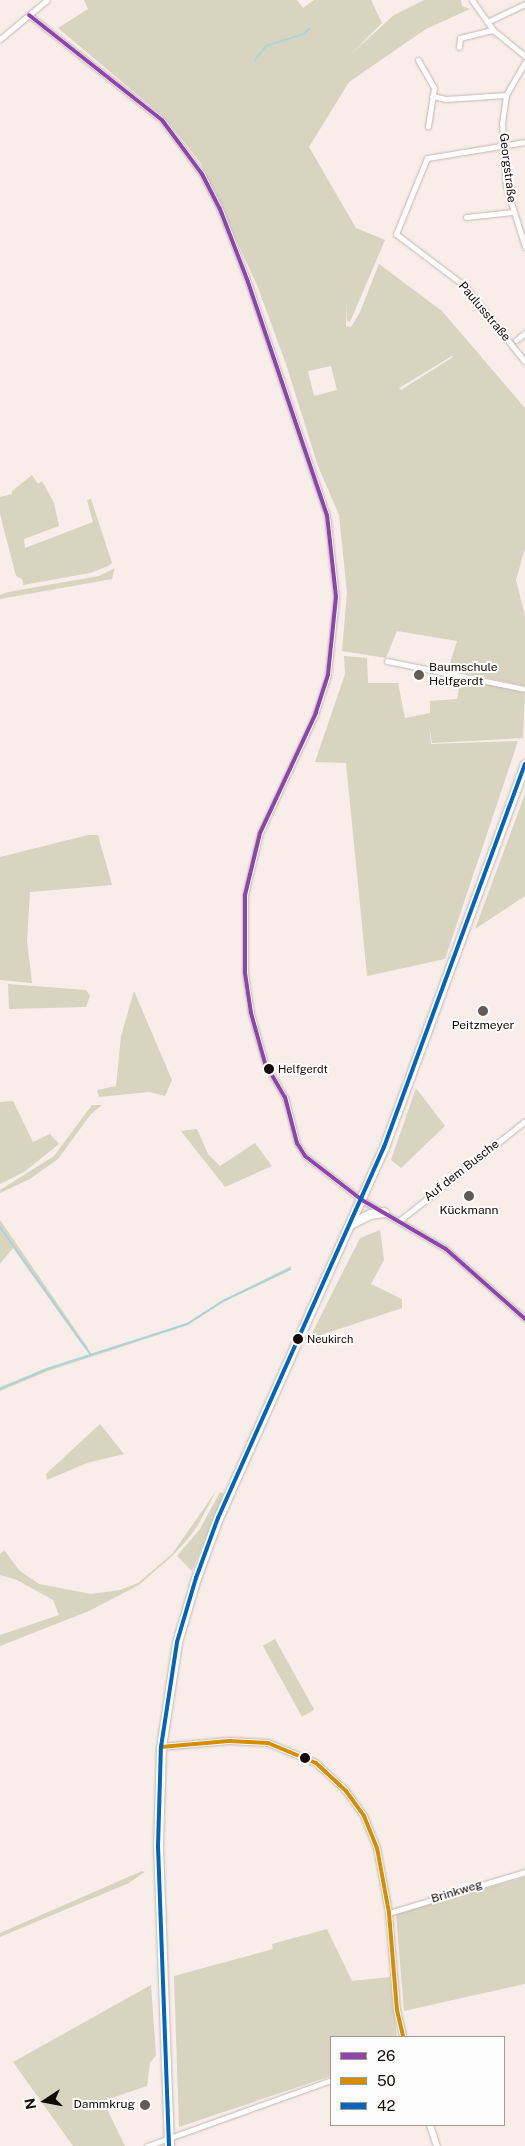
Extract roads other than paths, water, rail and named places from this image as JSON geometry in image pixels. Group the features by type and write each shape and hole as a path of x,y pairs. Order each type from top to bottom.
{"main road":[{"path":"168,2142 158,1846 162,1748 177,1642 204,1553 362,1200 525,764"},
{"path":"352,1223 364,1216 384,1212"}],"street":[{"path":"0,39 47,0"},
{"path":"472,0 493,30 525,56"},
{"path":"487,22 525,4"},
{"path":"29,15 162,120 206,181 248,282 327,514 336,597 328,675 322,700 254,851 244,895 243,954 248,998 261,1052 267,1068 286,1097 299,1148 362,1200 446,1249 525,1320"},
{"path":"459,47 460,38 493,30"},
{"path":"418,60 434,88 428,127"},
{"name":"Georgstraße","path":"525,62 506,95 502,144 513,212 525,247"},
{"path":"432,96 446,99 506,95"},
{"path":"502,144 525,142"},
{"name":"Paulusstraße","path":"502,144 426,158 398,230 398,238 434,261 466,287 525,362"},
{"path":"466,217 513,212"},
{"path":"513,346 516,340 525,333"},
{"path":"507,340 516,340"},
{"path":"387,661 525,689"},
{"name":"Auf dem Busche","path":"399,1221 525,1121"},
{"path":"162,1748 247,1741 296,1752 316,1763 346,1790 364,1816 377,1848 389,1913 397,2010 403,2036"},
{"name":"Brinkweg","path":"389,1913 525,1872"},
{"path":"146,2146 168,2142 330,2080"},
{"path":"430,2126 437,2146"}],"waterway":[{"path":"255,60 266,46 304,34 310,28"},
{"path":"0,1227 91,1355"},
{"path":"0,1389 47,1369 187,1324 223,1301 290,1269"}],"place":[{"name":"Baumschule Helfgerdt","path":"419,675"},
{"name":"Peitzmeyer","path":"483,1011"},
{"name":"Helfgerdt","path":"269,1069"},
{"name":"Kückmann","path":"469,1196"},
{"name":"Neukirch","path":"298,1339"},
{"name":"Dammkrug","path":"145,2105"}]}
